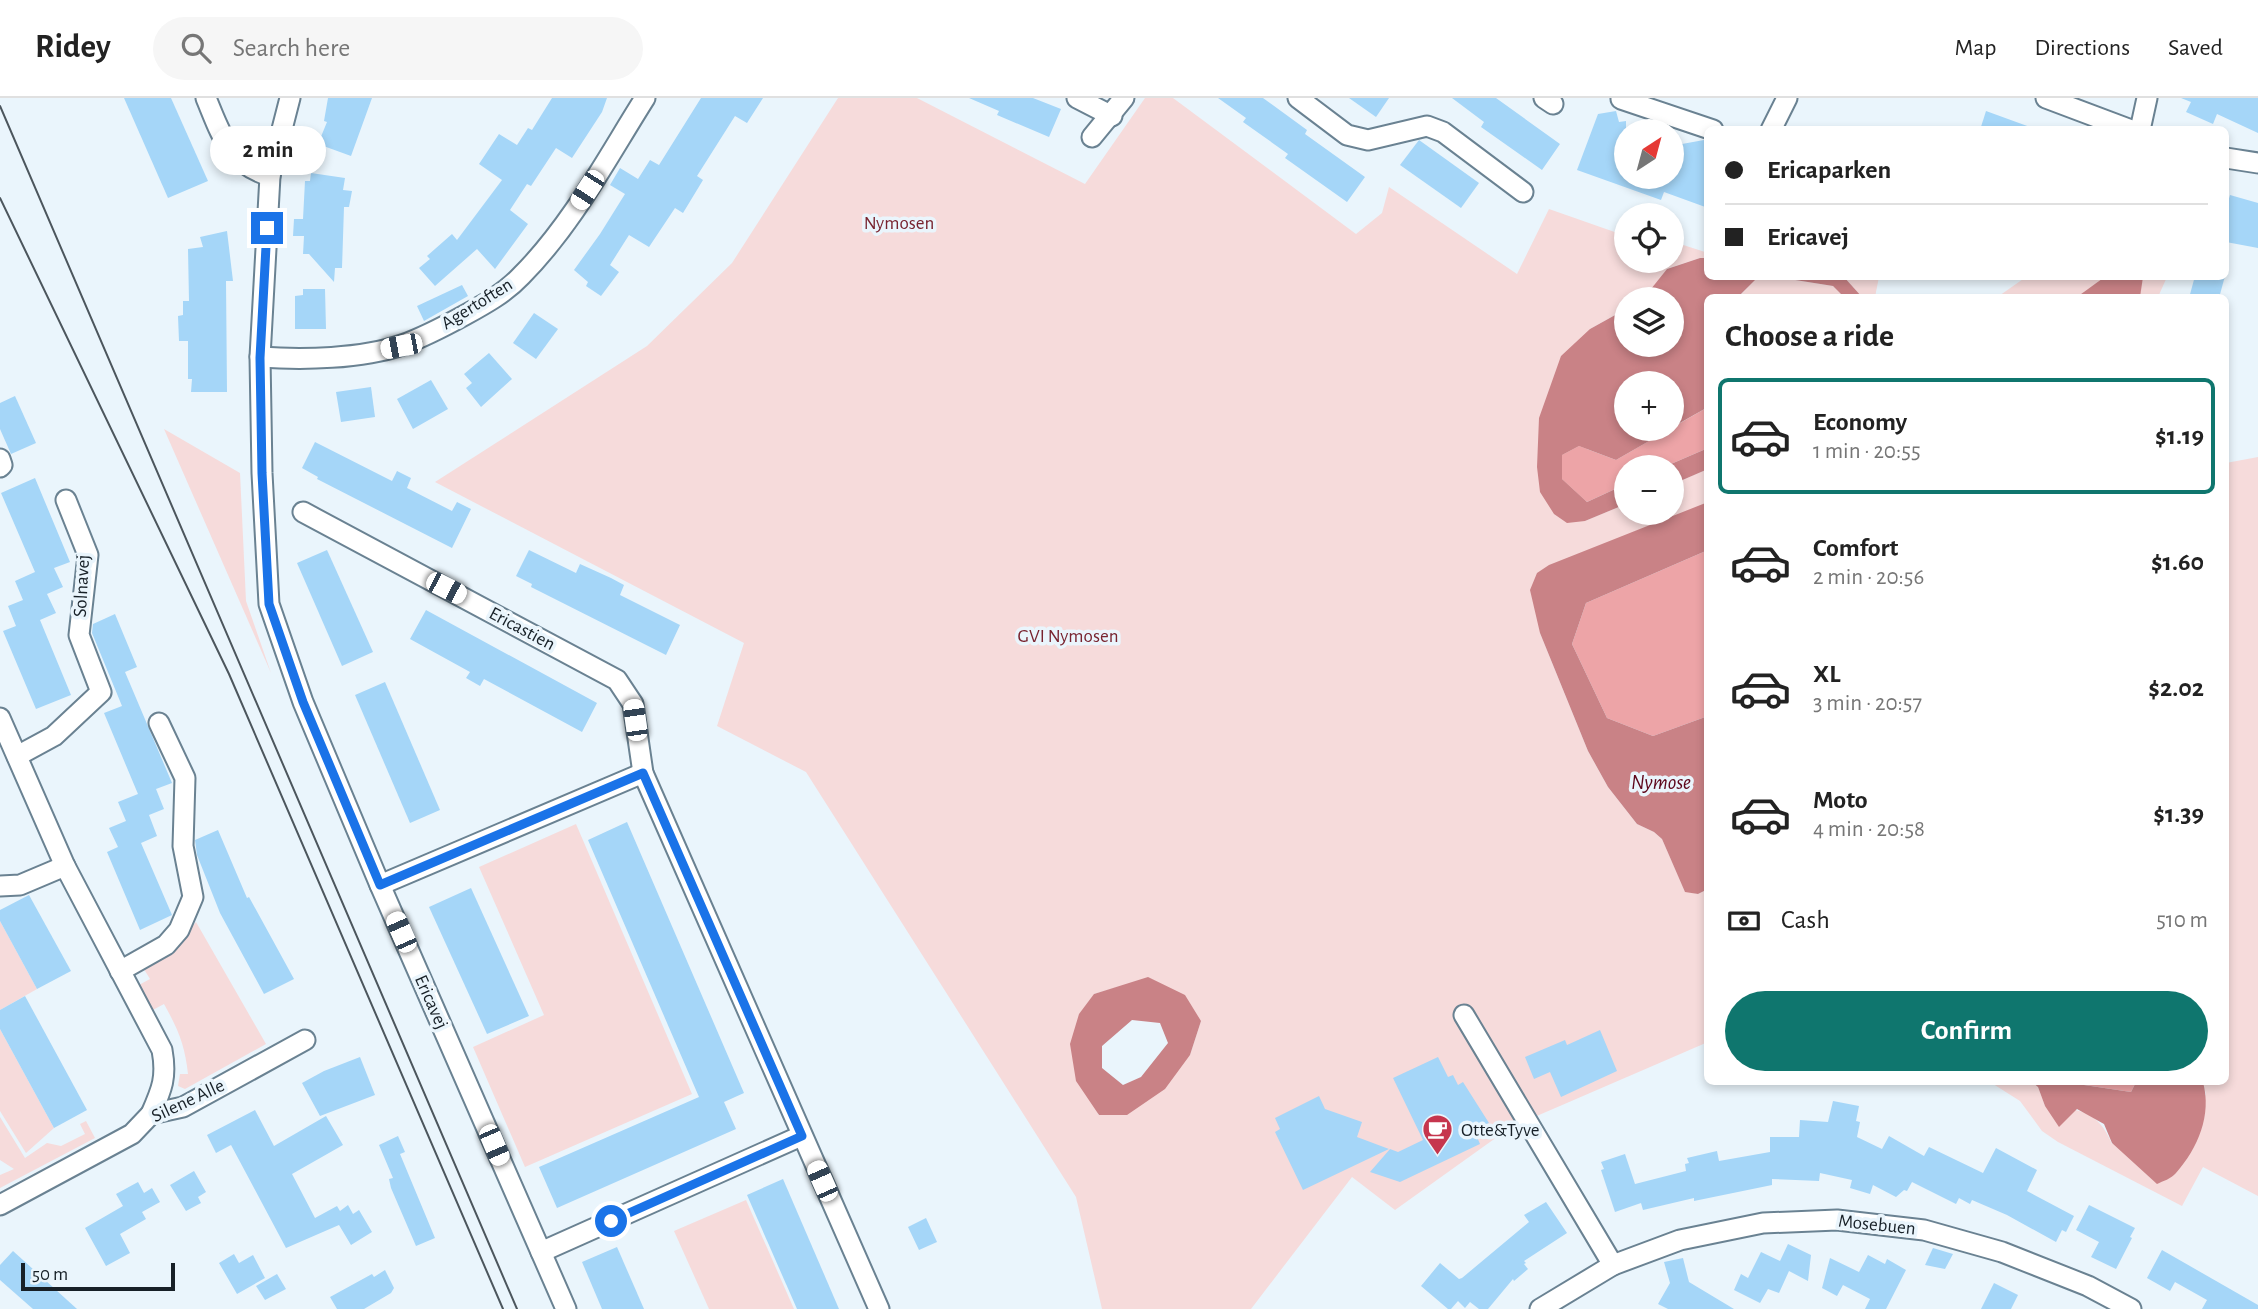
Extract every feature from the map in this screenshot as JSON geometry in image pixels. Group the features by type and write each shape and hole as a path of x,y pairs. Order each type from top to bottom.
{"street":[{"path":"206,98 225,142 239,160 253,171 270,176"},
{"name":"Ericavej","path":"290,98 270,176 260,356 262,473 269,604 303,702 380,885 566,1309"},
{"name":"Agertoften","path":"260,356 281,358 351,355 401,346 448,325 488,302 521,276 548,245 573,212 645,98"},
{"path":"1077,98 1112,116"},
{"path":"1092,137 1125,98"},
{"path":"1298,98 1347,135 1368,140 1427,126 1443,132 1524,192"},
{"path":"1773,126 1787,98"},
{"path":"2046,98 2120,126"},
{"path":"2141,126 2147,98"},
{"path":"1621,99 1704,127"},
{"path":"2229,159 2258,163"},
{"path":"0,459 0,467"},
{"name":"Solnavej","path":"17,756 54,736 101,692 79,635 88,555 66,500"},
{"name":"Ericastien","path":"303,512 617,680 633,704 643,773 878,1309"},
{"path":"0,718 65,866 162,1050 166,1070 162,1090 151,1114"},
{"path":"120,971 166,945 179,930 193,897 183,846 185,778 159,723"},
{"path":"380,885 643,773"},
{"path":"0,886 20,885 65,866"},
{"path":"1464,1015 1614,1265"},
{"name":"Silene Alle","path":"0,1205 132,1134 151,1114 183,1107 305,1040"},
{"path":"541,1252 802,1136"},
{"name":"Mosebuen","path":"1540,1309 1614,1265 1680,1240 1763,1223 1837,1220 1924,1230 2003,1252 2088,1286 2131,1309"}],"green space":[{"path":"838,98 917,98 1085,184 1145,98 1173,98 1356,234 1382,213 1389,187 1517,274 1549,209 1614,232 1614,273 1664,273 1654,287 1614,287 1614,316 1590,329 1585,521 1614,509 1614,525 1670,525 1540,633 1588,751 1608,787 1637,824 1662,839 1685,891 1698,894 1704,891 1704,1044 1511,1127 1395,1210 1352,1177 1251,1309 1102,1309 1076,1197 806,772 717,726 744,643 435,482 647,346 732,263","holes":["1118,987 1201,1021 1190,1055 1098,1115 1094,994"]},
{"path":"1684,245 1704,252 1704,258 1684,263"},
{"path":"1754,280 1795,280 1833,286 1841,294 1742,294"},
{"path":"1847,280 1878,280 1876,294 1859,294"},
{"path":"2022,280 2166,280 2159,294 2002,294"},
{"path":"164,429 240,473 246,601 271,673"},
{"path":"2258,457 2258,1196 2203,1167 2182,1206 2058,1142 2042,1131 2020,1101 1995,1085 2036,1085 2045,1106 2086,1113 2100,1124 2112,1144 2206,1095 2204,1085 2229,1085 2229,462"},
{"path":"1704,471 1704,504 1685,513 1684,479"},
{"path":"576,824 692,1094 525,1167 473,1047 544,1015 479,867"},
{"path":"0,921 37,989 0,1010"},
{"path":"196,922 266,1044 185,1089 178,1086 180,1074 188,1074 183,1046 173,1021 164,1004 151,1011 137,986 150,979 142,966 181,941"},
{"path":"0,1029 54,1128 26,1153 0,1111"},
{"path":"0,1117 25,1158 47,1143 61,1146 85,1134 80,1124 86,1121 95,1138 0,1188 0,1175 14,1169 0,1160"},
{"path":"746,1200 794,1309 709,1309 674,1231"}],"shaded area":[{"path":"1704,409 1704,450 1684,458 1684,455 1625,455 1649,441 1684,441 1684,421"},
{"path":"1579,446 1614,459 1614,490 1587,502 1562,479 1562,455"},
{"path":"1704,552 1704,717 1653,736 1607,718 1572,644 1586,603"},
{"path":"2084,1085 2134,1085 2131,1092"}],"water":[{"path":"1700,258 1704,258 1704,280 1755,280 1741,294 1704,294 1704,409 1684,421 1684,371 1614,371 1614,441 1649,441 1625,455 1614,455 1614,459 1579,446 1562,455 1562,479 1587,502 1614,490 1614,509 1585,521 1567,523 1554,514 1540,492 1537,467 1539,418 1561,356 1590,329 1614,316 1614,357 1684,357 1684,287 1653,287 1664,273 1684,273 1684,263"},
{"path":"1796,280 1847,280 1859,294 1841,294 1833,286"},
{"path":"2100,280 2143,280 2140,294 2081,294"},
{"path":"1704,450 1704,471 1684,479 1684,458"},
{"name":"Nymose","path":"1704,504 1704,552 1586,603 1572,644 1607,718 1653,736 1704,717 1704,891 1698,894 1685,892 1662,839 1637,824 1608,787 1588,751 1540,633 1530,590 1537,573 1549,565 1650,525 1684,525 1684,512"},
{"path":"1148,977 1185,995 1201,1021 1190,1055 1165,1089 1127,1115 1099,1115 1076,1081 1070,1044 1079,1014 1094,994","holes":["1132,1020 1160,1023 1168,1043 1141,1077 1123,1085 1102,1068 1102,1046"]},
{"path":"2036,1085 2084,1085 2131,1092 2134,1085 2204,1085 2206,1107 2201,1131 2191,1153 2172,1177 2157,1184 2112,1143 2104,1124 2077,1109 2059,1127 2045,1106"}],"building":[{"path":"124,98 171,98 208,181 168,198"},
{"path":"328,98 372,98 351,156 318,144 327,122 324,121"},
{"path":"552,98 607,98 602,112 572,158 556,148 531,186 527,184 510,210 528,224 495,269 477,249 435,286 419,268 430,259 427,256 452,234 457,240 502,180 479,164 499,134 517,145 528,128 532,130"},
{"path":"701,98 763,98 747,123 735,116 697,176 703,180 683,213 675,208 649,247 629,235 610,265 619,272 601,296 586,286 588,282 574,270 625,194 610,185 620,168 638,179 650,160 659,165"},
{"path":"969,98 1033,98 1061,109 1049,137 997,115 999,111"},
{"path":"1218,98 1263,98 1307,130 1305,134 1365,177 1347,202 1285,158 1288,154 1243,122 1246,118"},
{"path":"1349,98 1389,98 1376,117"},
{"path":"1452,98 1496,98 1560,144 1542,170 1481,127 1484,122"},
{"path":"2181,98 2258,98 2258,133 2217,114 2213,124 2186,112 2191,102"},
{"path":"1616,111 1618,119 1614,119 1614,183 1577,170 1598,114"},
{"path":"1986,111 2027,126 1981,126"},
{"path":"1419,140 1479,183 1461,208 1400,165"},
{"path":"1704,140 1704,207 1664,192 1661,200 1630,189 1684,189 1684,144"},
{"path":"311,173 345,178 343,190 352,191 349,207 344,207 342,268 335,268 334,282 309,254 303,254 304,236 293,236 294,219 303,219 305,181 310,181"},
{"path":"2230,195 2258,203 2258,248 2229,243"},
{"path":"227,231 233,281 226,281 227,392 191,392 192,379 188,379 188,341 179,341 178,316 183,315 183,301 189,301 188,249 203,247 200,237"},
{"path":"2194,280 2224,280 2220,294 2190,294"},
{"path":"462,285 468,296 424,321 417,306"},
{"path":"303,289 325,289 326,329 295,329 295,296 303,295"},
{"path":"534,313 558,329 536,359 513,343"},
{"path":"489,353 512,379 481,407 466,388 472,383 464,374"},
{"path":"431,380 448,409 413,429 397,399"},
{"path":"371,387 375,417 341,422 336,392"},
{"path":"15,396 36,443 11,454 0,429 0,403"},
{"path":"315,442 392,481 397,471 411,478 407,488 452,511 457,502 471,509 452,548 317,479 318,477 302,468"},
{"path":"35,478 70,562 54,568 63,587 47,594 56,613 40,620 71,695 36,709 3,631 16,626 8,606 23,600 15,581 35,572 1,493"},
{"path":"327,550 373,652 342,666 297,563"},
{"path":"529,550 576,573 580,564 611,578 624,585 620,595 680,625 666,655 531,587 532,584 516,576"},
{"path":"426,610 597,703 582,732 484,679 480,686 466,678 470,672 410,639"},
{"path":"115,614 137,667 125,672 172,783 156,789 164,809 149,815 157,836 141,843 172,915 140,930 107,852 118,847 109,828 126,821 118,802 138,794 104,713 122,706 92,633 93,624"},
{"path":"385,682 440,810 410,823 355,695"},
{"path":"627,822 744,1093 724,1102 736,1129 557,1208 539,1167 699,1097 588,840"},
{"path":"218,830 247,898 249,897 294,979 264,994 220,913 197,855 195,840"},
{"path":"471,888 529,1016 487,1034 429,907"},
{"path":"29,895 71,971 37,989 0,921 0,910"},
{"path":"25,996 87,1110 54,1128 0,1029 0,1010"},
{"path":"1600,1030 1617,1071 1561,1097 1550,1072 1534,1079 1525,1057 1565,1040 1567,1045"},
{"path":"360,1057 375,1095 320,1116 302,1083"},
{"path":"1438,1057 1448,1077 1453,1075 1458,1085 1463,1082 1489,1123 1474,1130 1480,1144 1400,1182 1370,1172 1390,1149 1398,1152 1423,1140 1393,1078"},
{"path":"1319,1096 1325,1109 1362,1122 1357,1137 1389,1149 1303,1190 1275,1132 1280,1129 1275,1118"},
{"path":"1833,1101 1859,1106 1857,1137 1882,1149 1889,1136 1924,1156 1929,1147 1983,1173 1996,1148 2037,1170 2027,1191 2074,1216 2066,1232 2062,1230 2056,1242 2007,1215 1972,1200 1970,1204 1959,1198 1956,1204 1912,1182 1907,1191 1904,1190 1896,1197 1873,1185 1870,1194 1850,1188 1852,1180 1820,1173 1819,1181 1772,1179 1772,1185 1643,1210 1641,1203 1615,1212 1601,1170 1604,1169 1601,1162 1625,1154 1635,1184 1686,1171 1685,1164 1689,1163 1687,1158 1717,1151 1719,1161 1770,1152 1770,1137 1799,1137 1800,1120 1828,1122"},
{"path":"255,1110 274,1146 326,1116 343,1145 292,1174 315,1218 337,1206 340,1211 348,1205 353,1214 359,1210 372,1232 351,1245 339,1225 286,1248 231,1145 216,1153 207,1135"},
{"path":"398,1136 405,1152 400,1154 435,1238 416,1246 391,1188 389,1179 393,1178 379,1145"},
{"path":"194,1171 206,1192 198,1197 201,1203 186,1211 170,1185"},
{"path":"783,1179 839,1309 797,1309 747,1195"},
{"path":"138,1182 144,1193 152,1188 160,1202 142,1212 146,1219 120,1234 130,1253 106,1266 85,1228 123,1206 116,1194"},
{"path":"1546,1202 1567,1233 1524,1261 1528,1269 1514,1281 1513,1279 1488,1309 1479,1309 1470,1302 1465,1308 1458,1301 1448,1309 1421,1286 1440,1263 1459,1279 1462,1278 1529,1222 1524,1215"},
{"path":"2089,1205 2135,1228 2116,1269 2091,1257 2099,1242 2076,1230"},
{"path":"926,1218 937,1242 919,1250 908,1227"},
{"path":"1788,1244 1811,1255 1808,1281 1789,1271 1779,1293 1768,1289 1760,1303 1734,1290 1741,1274 1748,1278 1761,1252 1780,1261"},
{"path":"617,1247 644,1309 602,1309 582,1262"},
{"path":"1933,1248 1953,1254 1945,1269 1925,1265"},
{"path":"2162,1250 2258,1305 2258,1309 2202,1309 2207,1300 2175,1282 2170,1291 2147,1278"},
{"path":"13,1251 77,1309 33,1309 0,1280 0,1265"},
{"path":"234,1254 239,1263 253,1255 265,1278 237,1294 219,1263"},
{"path":"1868,1255 1885,1264 1887,1259 1906,1270 1886,1309 1865,1309 1870,1299 1843,1285 1837,1296 1822,1288 1830,1258 1859,1272"},
{"path":"1683,1258 1689,1282 1734,1309 1668,1309 1658,1304 1670,1283 1664,1262"},
{"path":"385,1270 394,1288 391,1293 364,1309 337,1309 330,1297 372,1274 374,1277"},
{"path":"277,1274 286,1289 265,1300 256,1286"},
{"path":"1994,1283 2018,1295 2011,1309 1981,1309"}],"tram line":[{"path":"0,106 517,1309"},
{"path":"0,198 229,674 503,1309"}],"place":[{"name":"Otte&Tyve","path":"1438,1157"}],"route":[{"path":"267,228 260,358 262,473 269,604 303,702 380,885 643,773 802,1136 611,1221"}],"park label":[{"name":"Nymosen","path":"899,223"},
{"name":"GVI Nymosen","path":"1068,636"}]}
